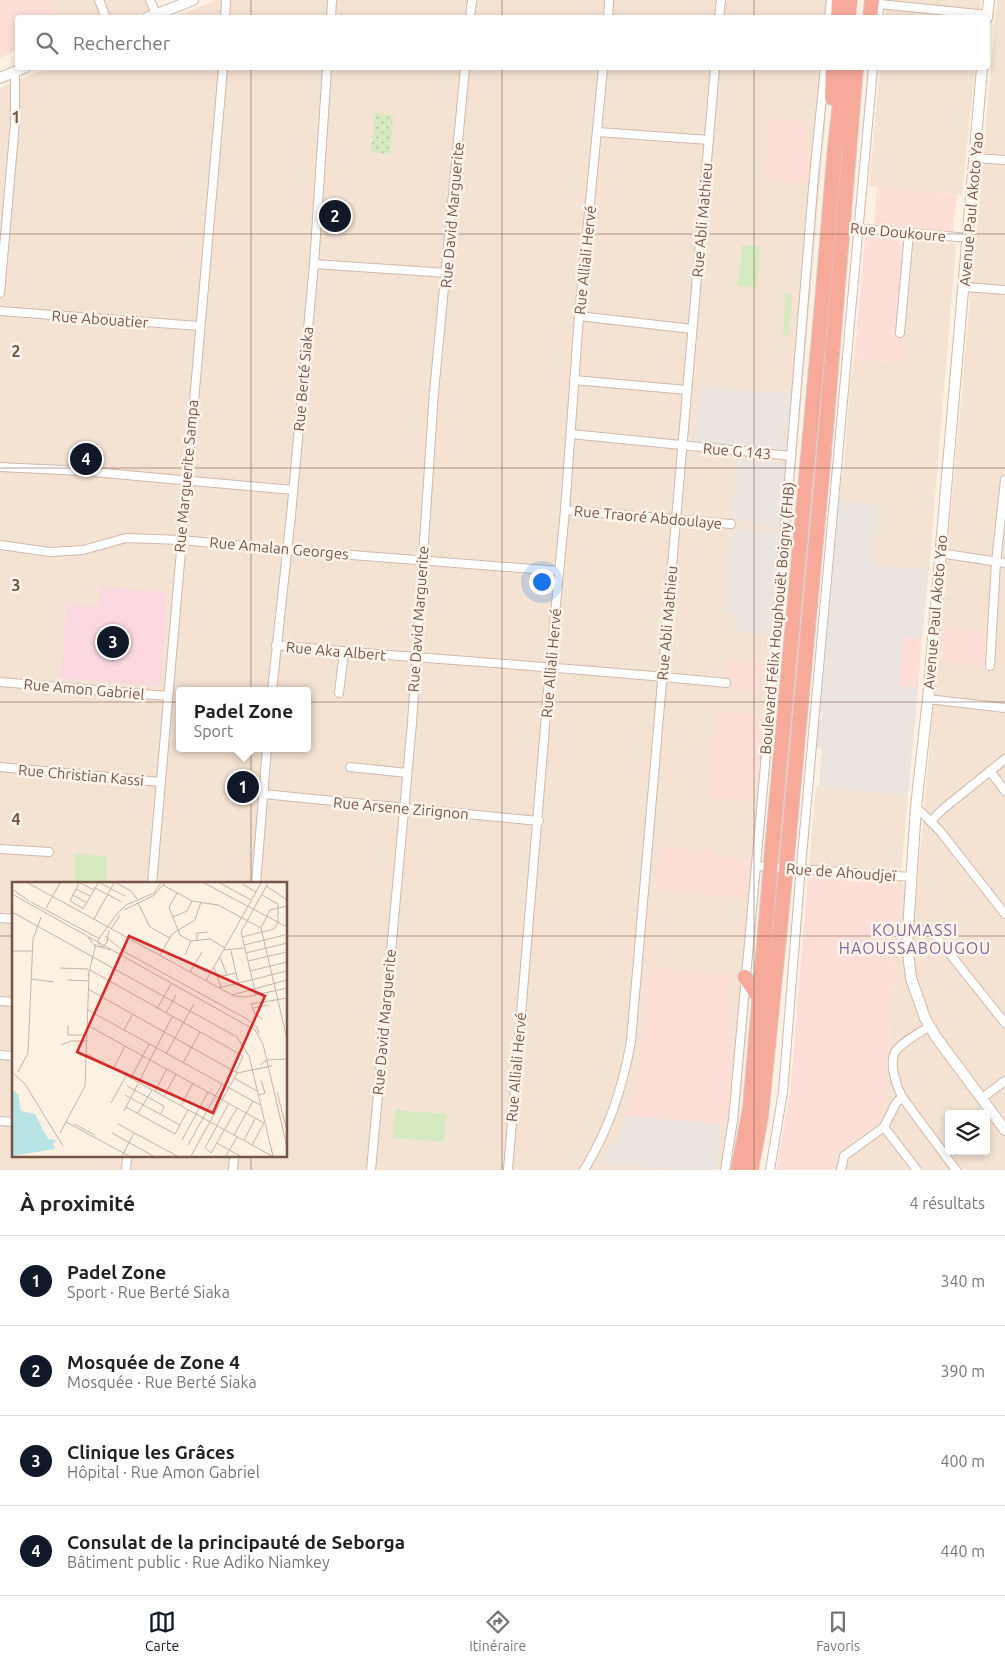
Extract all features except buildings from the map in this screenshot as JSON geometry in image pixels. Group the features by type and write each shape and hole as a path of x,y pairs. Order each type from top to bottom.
{"highway":[{"path":"838,15 839,0"},
{"path":"848,15 850,0"},
{"path":"861,15 862,0"},
{"path":"871,15 877,2"},
{"path":"833,70 832,115 835,146"},
{"name":"Boulevard Félix Houphouët Boigny (FHB)","path":"738,1170 750,1108 835,146 844,70"},
{"name":"Boulevard Félix Houphouët Boigny (FHB)","path":"750,1170 761,1117 786,868 823,465 856,70"},
{"path":"845,194 864,70"},
{"path":"746,977 759,997"}],"street":[{"path":"99,0 105,15"},
{"path":"150,0 152,15"},
{"path":"155,15 193,0"},
{"path":"225,15 226,0"},
{"path":"331,15 332,0"},
{"path":"470,15 472,0"},
{"path":"608,15 609,0"},
{"path":"719,15 721,0"},
{"path":"829,15 831,0"},
{"path":"987,15 989,0"},
{"path":"878,15 877,2 979,15"},
{"path":"0,78 18,70"},
{"path":"0,293 1,258 20,70"},
{"name":"Rue Marguerite Sampa","path":"152,882 199,326 223,70"},
{"name":"Rue Berté Siaka","path":"272,687 314,264 327,70"},
{"name":"Rue David Marguerite","path":"371,1170 412,724 434,392 447,273 465,70"},
{"name":"Rue Alliali Hervé","path":"508,1170 565,510 579,316 603,70"},
{"name":"Rue Abli Mathieu","path":"584,1170 600,1143 619,1097 631,1041 714,70"},
{"path":"725,1170 732,1127 746,977 814,176 825,70"},
{"path":"771,1170 783,1092 800,869 873,70"},
{"name":"Avenue Paul Akoto Yao","path":"982,70 965,287 928,699 916,807 907,945 912,978 925,1018 1005,1130"},
{"path":"598,132 709,140"},
{"path":"975,158 1005,160"},
{"name":"Rue Doukoure","path":"828,226 969,238"},
{"path":"900,333 909,233"},
{"path":"314,264 447,273"},
{"path":"965,287 1005,290"},
{"name":"Rue Abouatier","path":"0,312 199,326"},
{"path":"579,316 692,329"},
{"path":"574,380 687,390"},
{"name":"Rue G 143","path":"571,434 791,456"},
{"path":"0,467 82,471 293,490"},
{"path":"990,666 996,562 1005,480"},
{"name":"Rue Traoré Abdoulaye","path":"565,510 731,524"},
{"name":"Rue Amalan Georges","path":"0,545 50,552 83,550 126,538 181,540 287,550 559,570"},
{"path":"940,554 1005,563"},
{"name":"Rue Aka Albert","path":"276,645 726,683"},
{"path":"339,693 344,652"},
{"name":"Rue Amon Gabriel","path":"0,682 168,696"},
{"path":"928,699 1005,708"},
{"path":"256,882 267,752"},
{"path":"932,821 943,809 1005,759"},
{"name":"Rue Christian Kassi","path":"0,767 161,782"},
{"path":"350,767 407,773"},
{"path":"990,771 1005,792"},
{"name":"Rue Arsene Zirignon","path":"263,794 538,821"},
{"path":"916,807 932,821 1005,914"},
{"path":"0,849 49,852"},
{"name":"Rue de Ahoudjeï","path":"756,866 911,877"},
{"path":"907,929 928,931 934,934 1005,1024"},
{"path":"930,1026 903,1044 895,1052 893,1069 896,1085 902,1097 956,1170"},
{"path":"982,1098 1005,1081"},
{"path":"841,1170 844,1156 884,1127 896,1103 902,1097"},
{"path":"884,1127 917,1170"}],"shaded area":[{"path":"0,0 52,0 58,15 15,15 15,51 0,58"},
{"path":"52,0 155,0 158,7 136,15 58,15"},
{"path":"217,0 835,0 834,15 180,15"},
{"path":"887,0 981,0 980,15 885,15"},
{"path":"997,0 1005,0 1005,1170 839,1170 829,1159 883,1119 902,884 917,888"},
{"path":"43,70 830,70 738,1133 731,1170 0,1170 0,88"},
{"path":"880,70 975,70 962,195 869,186"},
{"path":"767,119 808,122 805,150 813,151 809,184 764,180"},
{"path":"877,186 957,195 953,232 874,224"},
{"path":"865,236 913,240 902,363 854,359"},
{"path":"913,240 956,244 929,570 873,564 878,504 839,501 854,359 902,363"},
{"path":"701,387 792,394 788,451 691,443 698,390"},
{"path":"737,458 786,463 780,528 748,524 748,520 732,518"},
{"path":"839,501 878,504 874,564 929,570 922,639 904,637 899,686 918,688 908,796 819,787 822,749 816,748 819,720 822,720 823,713 820,712"},
{"path":"731,528 780,532 772,635 736,631 738,614 724,613"},
{"path":"99,587 167,592 160,686 61,678 67,604 98,606"},
{"path":"944,627 990,631 987,666 941,661"},
{"path":"903,637 922,639 918,688 899,686"},
{"path":"728,660 769,663 766,691 726,688"},
{"path":"716,711 764,716 759,780 752,780 750,801 709,797"},
{"path":"816,787 908,796 901,873 809,865"},
{"path":"660,847 716,852 716,857 750,859 746,898 656,890"},
{"path":"809,865 901,873 902,884 883,1119 830,1158 841,1159 839,1170 776,1170 790,1094"},
{"path":"649,967 733,975 726,1049 734,1050 728,1125 627,1116 639,1074"},
{"path":"627,1116 720,1124 716,1170 676,1170 601,1163 609,1144 614,1146"}],"green space":[{"path":"375,113 393,115 390,154 371,152"},
{"path":"742,245 760,246 757,287 738,286"},
{"path":"786,294 792,294 789,335 783,335"},
{"path":"75,854 107,856 106,882 74,882"},
{"path":"395,1110 446,1114 444,1142 393,1138"}],"place":[{"name":"Mosquée de Zone 4","path":"335,216"},
{"name":"Consulat de la principauté de Seborga","path":"86,459"},
{"name":"Clinique les Grâces","path":"113,642"},
{"name":"Padel Zone","path":"243,787"}],"district":[{"name":"KOUMASSI HAOUSSABOUGOU","path":"915,939"}]}
